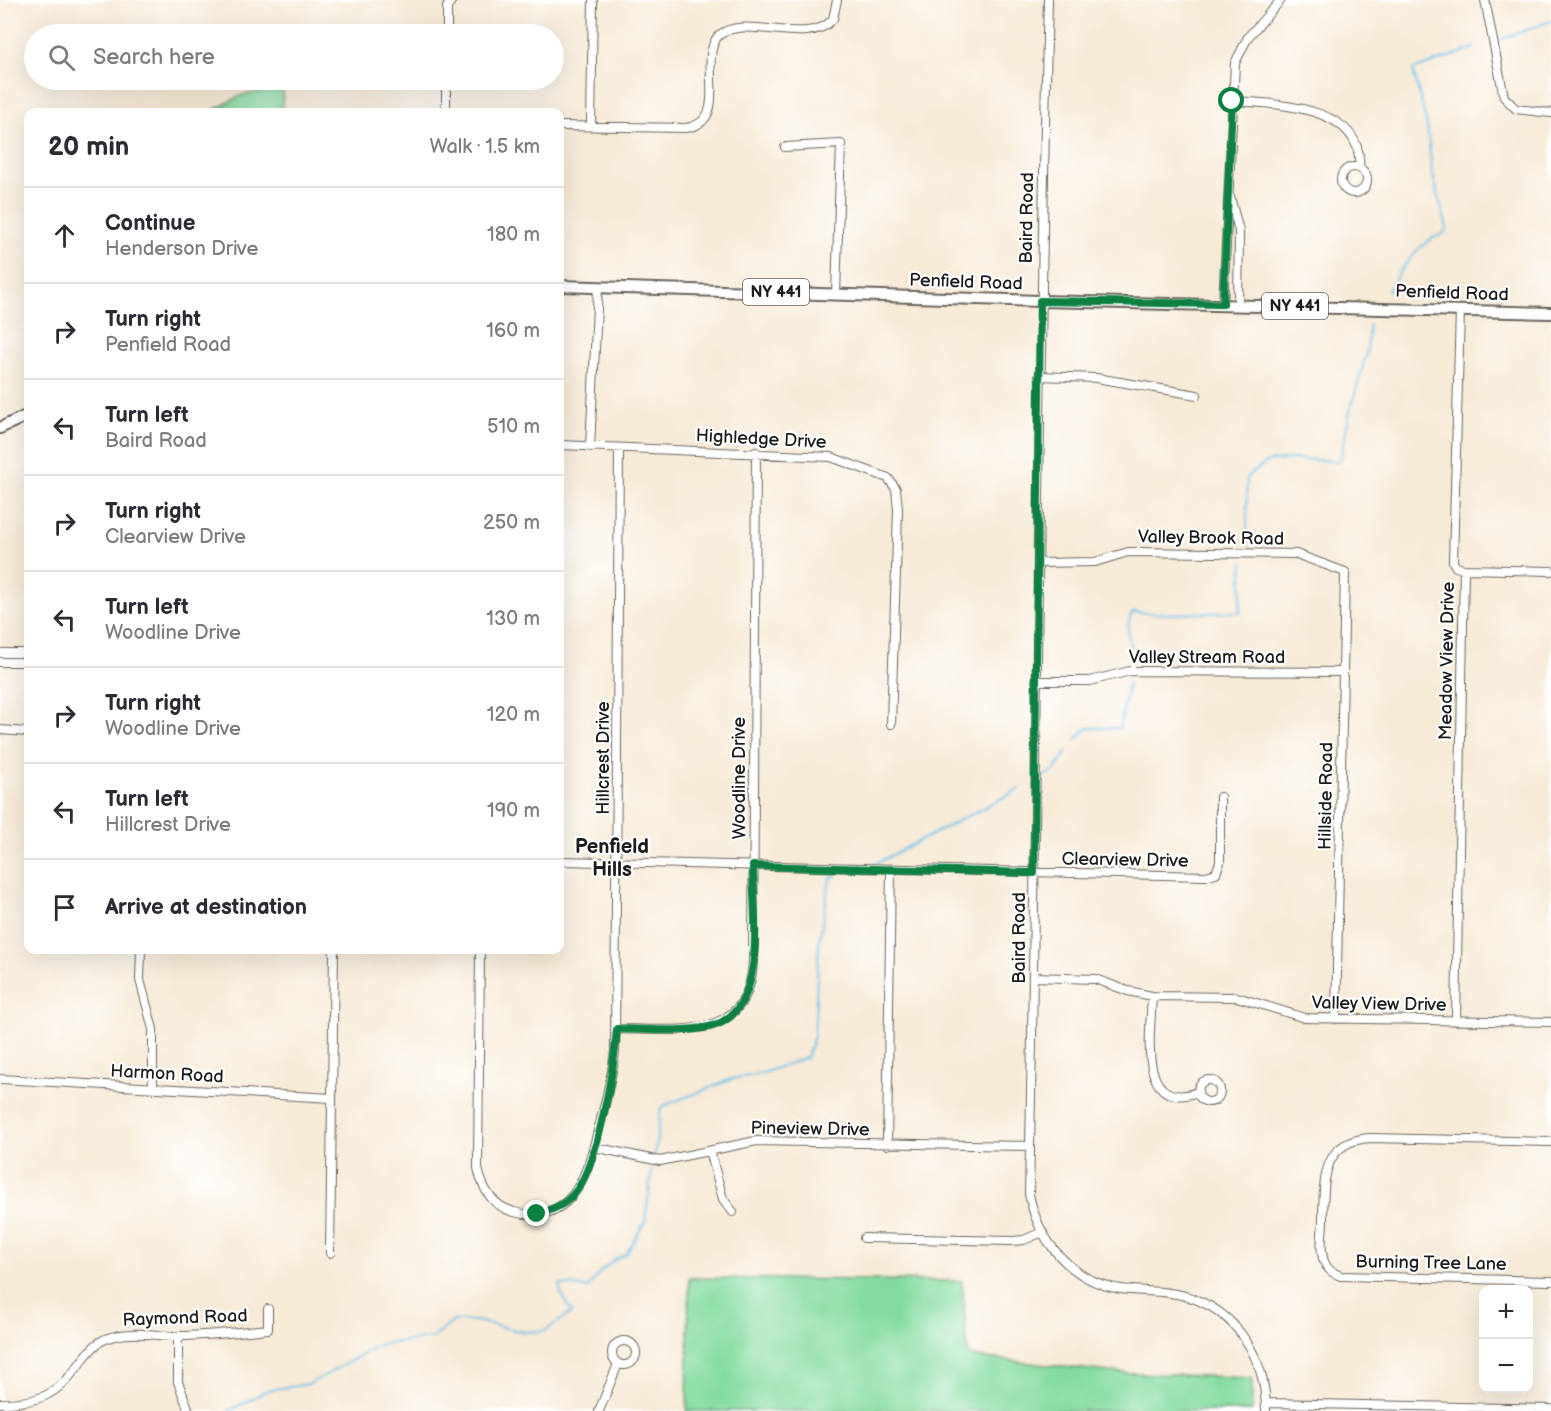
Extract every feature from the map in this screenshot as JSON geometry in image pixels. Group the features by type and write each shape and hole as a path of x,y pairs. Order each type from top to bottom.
{"main road":[{"name":"Penfield Road","path":"564,286 1040,301 1460,309 1551,313"},
{"path":"0,428 24,417"}],"street":[{"path":"591,126 592,0"},
{"path":"564,126 686,128 700,124 707,118 710,108 712,52 718,36 733,29 820,29 833,19 837,0"},
{"name":"Baird Road","path":"1048,0 1040,301 1034,977 1029,1194 1032,1212 1042,1232 1064,1262 1085,1278 1118,1289 1185,1296 1201,1302 1228,1319 1247,1341 1254,1354 1262,1378 1266,1407"},
{"path":"1223,304 1233,76 1240,51 1256,27 1281,0"},
{"path":"1485,0 1498,76 1504,97 1516,109 1551,114"},
{"path":"447,2 447,24"},
{"path":"446,90 446,108"},
{"path":"1232,101 1281,105 1330,118 1345,127 1357,145 1359,168"},
{"path":"785,147 841,144 836,294"},
{"path":"1228,190 1239,231 1238,305"},
{"path":"590,447 598,288"},
{"name":"Meadow View Drive","path":"1456,1021 1464,569 1456,567 1453,557 1460,309"},
{"path":"1039,376 1096,378 1197,395"},
{"name":"Highledge Drive","path":"564,446 756,452 831,457 883,475 894,485 897,510 891,724"},
{"name":"Hillcrest Drive","path":"480,954 478,1168 481,1181 488,1194 498,1204 509,1210 533,1214 552,1210 574,1195 586,1174 613,1073 617,1029 619,448"},
{"name":"Woodline Drive","path":"617,1029 709,1027 726,1018 740,1006 753,974 756,452"},
{"name":"Valley Brook Road","path":"1038,563 1095,562 1128,552 1296,554 1345,572"},
{"path":"1464,569 1551,570"},
{"name":"Hillside Road","path":"1336,1019 1345,572"},
{"path":"0,653 24,653"},
{"path":"0,662 24,662"},
{"name":"Valley Stream Road","path":"1036,681 1090,681 1130,670 1343,672"},
{"path":"0,730 24,732"},
{"name":"Clearview Drive","path":"564,861 1034,873 1212,875 1218,869 1220,862 1220,797"},
{"path":"887,1145 891,869"},
{"path":"141,954 142,991 153,1029 153,1089"},
{"path":"330,1253 334,954"},
{"name":"Valley View Drive","path":"1034,977 1095,978 1128,991 1152,996 1237,997 1293,1016 1336,1019 1551,1022"},
{"path":"1152,996 1150,1066 1154,1081 1174,1094 1198,1092"},
{"name":"Harmon Road","path":"0,1079 332,1098"},
{"name":"Burning Tree Lane","path":"1551,1142 1370,1138 1351,1142 1335,1153 1326,1172 1322,1252 1327,1267 1341,1276 1551,1281"},
{"name":"Pineview Drive","path":"594,1146 660,1161 756,1141 1030,1146"},
{"path":"710,1151 723,1199 733,1212"},
{"path":"864,1238 1012,1241 1024,1240 1042,1232"},
{"name":"Raymond Road","path":"0,1403 27,1407 59,1388 102,1340 125,1335 178,1336 268,1329 268,1309"},
{"path":"178,1336 178,1382 189,1411"},
{"path":"599,1411 618,1364"},
{"path":"1266,1407 1551,1409"}],"green space":[{"path":"283,90 282,108 217,108 242,95"},
{"path":"689,1278 962,1281 968,1356 1110,1372 1252,1378 1252,1411 687,1411"}],"waterway":[{"path":"1502,39 1551,21"},
{"path":"1388,291 1418,249 1434,237 1443,234 1447,228 1432,172 1427,126 1413,70 1475,48"},
{"path":"1247,545 1247,477 1267,462 1291,459 1340,461 1350,411 1367,352 1369,325"},
{"path":"1132,658 1128,628 1133,612 1169,614 1240,612 1243,563"},
{"path":"1076,740 1087,728 1120,728 1128,684"},
{"path":"1043,777 1055,770 1067,752"},
{"path":"875,864 1020,789"},
{"path":"655,1154 661,1107 732,1079 763,1073 807,1057 814,1036 819,942 830,878 836,876"},
{"path":"229,1411 268,1390 309,1384 381,1344 432,1338 454,1321 477,1321 524,1332 545,1331 572,1312 561,1295 560,1284 588,1288 599,1273 614,1260 626,1254 645,1222 652,1170"}],"district":[{"name":"Penfield Hills","path":"612,858"}],"route":[{"path":"537,1214 552,1210 574,1195 586,1174 613,1073 617,1029 709,1027 733,1013 746,997 753,974 753,866 1034,873 1040,301 1223,304 1232,101"}]}
